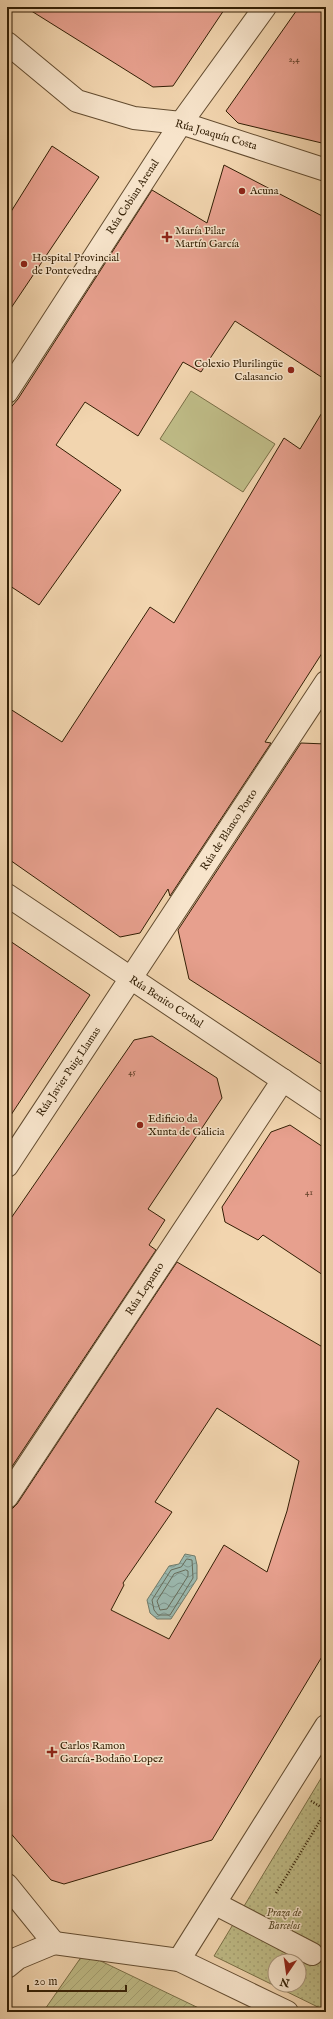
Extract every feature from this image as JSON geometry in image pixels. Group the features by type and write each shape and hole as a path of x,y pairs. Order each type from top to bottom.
{"street":[{"name":"Rúa Cobian Arenal","path":"7,392 181,123 265,7"},
{"name":"Rúa Joaquín Costa","path":"7,43 77,101 134,118 181,123 326,170"},
{"name":"Rúa de Blanco Porto","path":"131,979 326,682"},
{"name":"Rúa Benito Corbal","path":"7,895 326,1109"},
{"name":"Rúa Javier Puig Llamas","path":"7,1166 131,979"},
{"name":"Rúa Lepanto","path":"7,1498 283,1080"},
{"path":"180,1960 326,1726"},
{"path":"7,1885 54,1943"},
{"path":"216,1904 312,1954"},
{"path":"7,1967 18,1958 54,1943 180,1960 284,2010"}],"path":[{"path":"276,1893 326,1811"}],"green space":[{"path":"191,391 275,444 243,492 160,439"},
{"name":"Praza de Barcelos","path":"326,1770 326,2011 289,1993 307,1993 307,1953 267,1953 267,1982 214,1956"},
{"path":"84,1953 207,2012 43,2012"}],"water":[{"path":"185,1554 195,1556 197,1565 197,1579 171,1619 157,1619 150,1613 147,1600 169,1566 179,1564"}],"building":[{"path":"25,7 226,7 173,86 153,87"},
{"path":"299,7 326,7 326,144 238,123 226,111"},
{"name":"Hospital Provincial de Pontevedra","path":"52,146 99,177 7,314 7,218"},
{"path":"224,165 326,218 326,380 235,321 201,372 183,362 138,436 85,402 56,445 121,490 39,605 7,584 7,412 18,399 152,190 207,223"},
{"path":"326,406 326,647 265,742 271,743 170,896 168,889 140,933 120,937 7,858 7,707 62,742 150,607 174,623 284,438 300,449"},
{"path":"301,743 326,744 326,1067 189,979 178,930"},
{"path":"7,939 90,995 7,1121"},
{"path":"152,1036 217,1078 222,1098 148,1209 165,1220 149,1245 156,1250 7,1474 7,1224 134,1040"},
{"path":"290,1125 326,1149 326,1277 263,1235 258,1240 225,1222 222,1207 271,1132"},
{"path":"177,1262 326,1349 326,1650 212,1840 64,1884 51,1880 7,1829 7,1509 13,1508","holes":["217,1408 299,1461 287,1511 267,1572 224,1545 169,1639 111,1610 124,1585 123,1583 172,1512 155,1502"]}],"place":[{"name":"Acuna","path":"242,191"},
{"name":"María Pilar Martín García","path":"167,237"},
{"name":"Hospital Provincial de Pontevedra","path":"24,264"},
{"name":"Colexio Plurilingüe Calasancio","path":"291,370"},
{"name":"Edificio da Xunta de Galicia","path":"140,1125"},
{"name":"Carlos Ramon García-Bodaño Lopez","path":"52,1752"}]}
